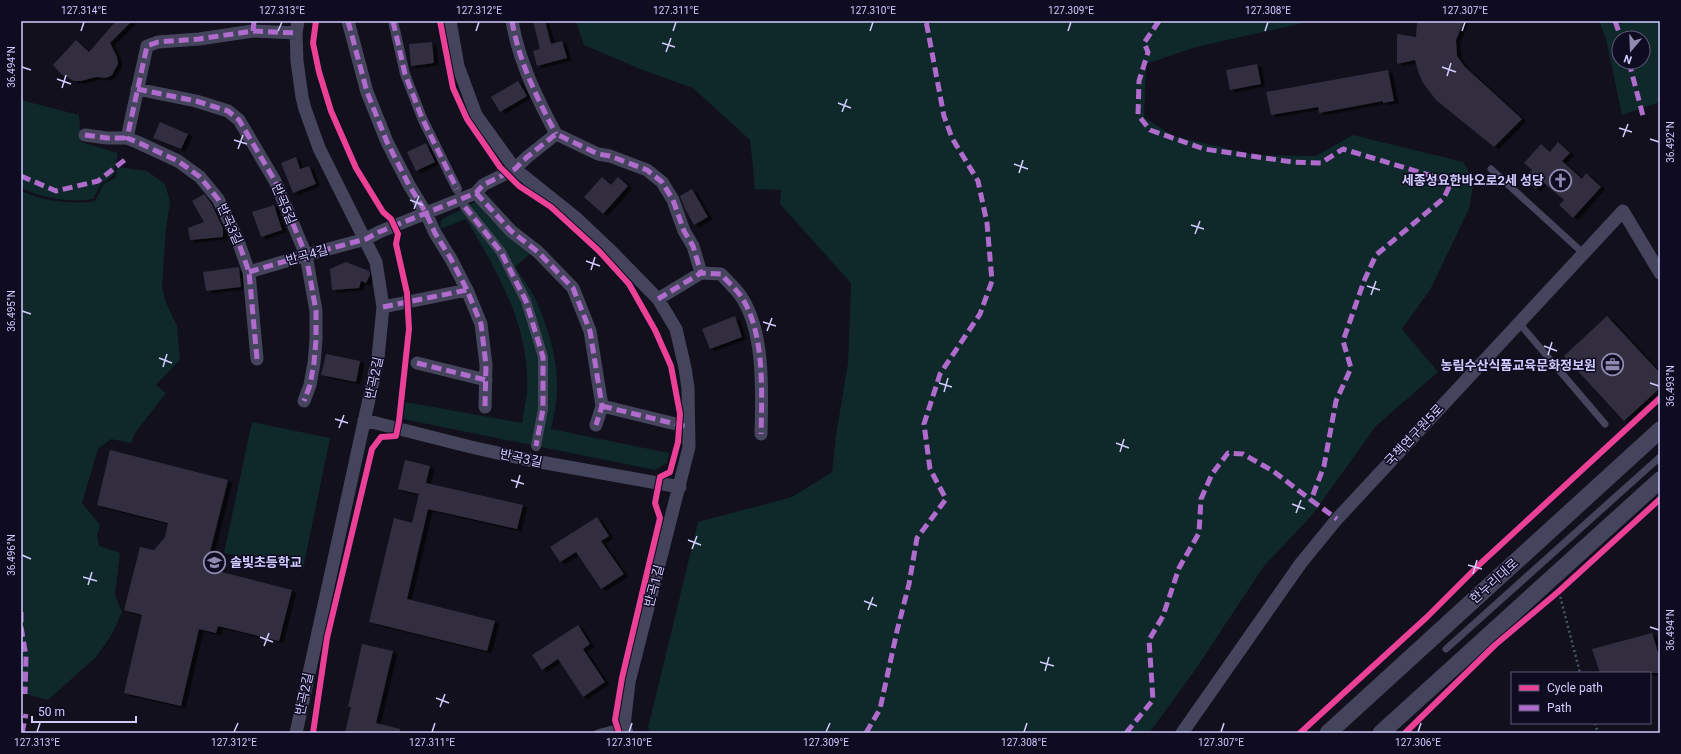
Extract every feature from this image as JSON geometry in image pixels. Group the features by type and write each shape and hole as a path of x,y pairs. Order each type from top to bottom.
{"street":[{"path":"348,21 367,92 387,142 409,185 426,213 435,233 451,259 467,290 481,324 486,365 485,407"},
{"path":"393,21 405,74 422,118 457,189"},
{"name":"반곡1길","path":"450,21 458,66 476,115 515,169 575,217 612,252 658,299 676,329 688,388 689,447 680,488 629,682 625,730"},
{"path":"512,21 515,39 525,70 540,105 556,134 598,154 610,156 647,170 662,182 673,200 684,231 693,246 701,273"},
{"path":"127,138 147,46 158,42 199,39 253,26 297,27"},
{"name":"반곡2길","path":"296,733 380,347 383,307 376,262 366,239 327,166 311,127 300,86 297,27"},
{"name":"반곡5길","path":"137,89 214,105 228,110 239,120 275,181 306,255 316,311 316,340 310,385 304,402"},
{"name":"반곡4길","path":"249,272 366,239 476,193 483,185 515,169 526,158 556,134"},
{"name":"반곡3길","path":"85,135 108,138 127,138 166,154 178,161 200,178 218,199 228,216 249,272 257,359"},
{"path":"476,193 511,231 538,252 573,288 590,331 602,406 596,425"},
{"path":"465,207 501,252 526,301 543,357 543,409 536,446"},
{"name":"국책연구원5로","path":"1182,733 1301,563 1337,519 1623,211 1660,274"},
{"path":"658,299 701,273 721,274 740,295 749,313 757,338 762,384 761,434"},
{"path":"383,307 467,290"},
{"path":"416,363 486,380"},
{"path":"602,406 688,427"},
{"name":"반곡3길","path":"364,420 529,460 680,488"},
{"name":"한누리대로","path":"1328,733 1660,430"},
{"path":"1381,733 1660,480"}],"lane":[{"path":"1491,169 1583,253"},
{"path":"1519,323 1605,424"},
{"path":"1446,649 1660,457"},
{"path":"598,733 625,730"}],"path":[{"path":"1553,597 1564,587"},
{"path":"1558,592 1580,672"}],"green space":[{"path":"576,21 1313,21 1196,47 1146,64 1144,117 1173,136 1255,155 1316,156 1353,135 1463,162 1474,180 1469,209 1430,290 1402,329 1438,372 1376,426 1312,515 1264,566 1193,673 1149,733 650,733 648,728 698,522 792,497 832,472 836,435 848,363 851,283 780,204 781,190 755,189 750,140 693,88 640,69 584,45"},
{"path":"1599,21 1660,21 1660,102 1622,115 1613,70 1651,70 1651,30 1611,30 1611,63 1606,39"},
{"path":"21,100 79,115 81,142 118,153 114,175 101,184 93,199 56,199 21,188"},
{"path":"117,167 147,171 165,184 170,202 166,229 162,287 166,303 177,326 180,360 156,385 166,393 135,433 131,443 111,439 98,449 82,503 100,525 97,535 99,546 120,553 115,595 122,612 111,636 96,657 48,700 21,693 21,191 48,200 76,203 95,201 103,185 116,177"},
{"path":"477,201 490,219 530,254 515,267 535,298 545,322 553,348 557,375 557,389 551,429 669,453 667,463 655,470 403,419 405,402 522,423 527,393 527,369 524,346 510,302 490,260 466,219 440,229 441,220"},
{"path":"252,422 330,438 303,569 224,553"}],"building":[{"path":"116,21 132,21 110,43 117,57 118,64 112,75 106,78 96,77 81,81 74,81 61,74 53,65 76,40 89,52"},
{"path":"533,21 545,21 551,44 562,41 567,58 537,66 533,51 540,49"},
{"path":"1417,21 1464,21 1456,40 1457,56 1465,67 1522,119 1494,147 1436,100 1423,83 1415,60 1397,64 1397,34 1416,37"},
{"path":"432,42 434,63 411,66 409,44"},
{"path":"1257,64 1261,84 1230,90 1226,70"},
{"path":"1388,70 1394,101 1383,103 1383,101 1319,113 1318,107 1271,115 1266,92"},
{"path":"518,81 527,96 500,112 491,97"},
{"path":"160,122 188,134 181,149 153,138"},
{"name":"세종성요한바오로2세 성당","path":"1558,142 1570,153 1562,161 1582,179 1586,173 1601,187 1573,218 1559,205 1564,200 1543,182 1536,189 1524,178 1532,170 1524,163 1541,144 1550,152"},
{"path":"426,143 435,162 416,171 407,152"},
{"path":"296,157 300,169 309,166 316,184 293,193 281,163"},
{"path":"602,177 611,185 618,177 628,186 603,214 584,197"},
{"path":"692,189 708,217 694,225 680,196"},
{"path":"204,194 211,203 223,228 223,237 190,240 188,228 204,222 192,201"},
{"path":"274,205 282,230 261,237 252,212"},
{"path":"346,262 369,271 370,275 366,283 361,281 359,288 332,290 330,269"},
{"path":"239,267 241,287 206,291 203,272"},
{"path":"735,316 742,337 710,349 702,329"},
{"name":"농림수산식품교육문화정보원","path":"1607,316 1660,373 1660,388 1624,421 1564,356"},
{"path":"326,354 360,361 356,382 321,375"},
{"path":"110,450 228,480 206,568 292,590 279,641 218,626 216,633 199,629 181,706 124,693 142,615 124,610 140,547 154,550 165,537 168,523 97,505"},
{"path":"405,460 430,466 426,483 523,505 517,529 428,509 407,599 495,621 487,651 369,622 394,518 412,523 419,494 398,489"},
{"path":"597,517 609,536 601,541 624,574 601,589 576,552 560,562 550,547"},
{"path":"578,625 590,644 583,649 605,682 583,697 558,659 542,670 532,655"},
{"path":"1652,633 1660,659 1660,673 1600,672 1592,649"},
{"path":"362,644 393,651 376,723 400,729 400,733 345,733 351,707 348,707"}],"marked path":[{"path":"253,31 254,21"},
{"path":"348,21 367,92 387,142 409,185 426,213 435,233 451,259 467,290 481,324 486,365 485,407"},
{"path":"393,21 405,74 422,118 457,189"},
{"path":"512,21 524,65 542,107 556,134"},
{"path":"866,733 880,709 909,584 917,538 946,499 930,469 924,424 940,374 980,314 992,281 987,223 978,181 952,138 944,116 926,21"},
{"path":"1159,21 1144,43 1148,52 1139,81 1138,115 1150,130 1204,149 1292,162 1321,163 1343,149 1442,179 1449,187 1444,198 1376,255 1364,281 1343,341 1351,368 1336,401 1324,466 1311,500 1337,519"},
{"path":"1615,21 1618,30"},
{"path":"257,359 249,272 237,238 218,199 200,177 178,161 127,138 147,46 158,42 199,39 253,31 296,33"},
{"path":"1631,70 1644,120"},
{"path":"137,89 196,101 228,111 239,120 275,181 306,255 316,311 314,363 310,385 304,401"},
{"path":"249,272 366,239 379,232 476,193 483,185 515,169 526,158 556,134 598,154 610,156 647,170 662,182 673,200 684,231 693,246 701,273"},
{"path":"85,135 107,138 127,138"},
{"path":"21,176 56,191 98,181 126,159"},
{"path":"476,193 511,231 538,252 573,288 590,331 602,406 596,425"},
{"path":"465,207 501,252 526,301 543,357 543,409 536,446"},
{"path":"658,299 701,273 721,274 740,295 748,309 758,343 762,399 761,434"},
{"path":"383,307 467,290"},
{"path":"417,363 486,380"},
{"path":"602,406 688,427"},
{"path":"1126,733 1153,700 1149,640 1163,616 1179,568 1199,533 1201,499 1212,474 1228,453 1243,454 1273,471 1311,500"},
{"path":"21,612 21,627 26,656 25,694"},
{"path":"22,733 26,714"}],"cycle path":[{"path":"313,733 327,638 372,449 381,437 396,436 409,329 407,293 396,244 398,234 391,219 383,212 356,168 331,111 319,72 313,43 316,21"},
{"path":"440,21 453,88 467,119 500,167 519,186 551,207 599,251 629,284 655,330 671,366 680,414 678,442 670,472 660,477 655,503 660,518 622,678 615,720 619,733"},
{"path":"1300,733 1427,617 1481,563 1660,398"},
{"path":"1405,733 1495,645 1558,592 1660,499"}],"place":[{"name":"세종성요한바오로2세 성당","path":"1560,180"},
{"name":"농림수산식품교육문화정보원","path":"1612,365"},
{"name":"솔빛초등학교","path":"214,562"}]}
